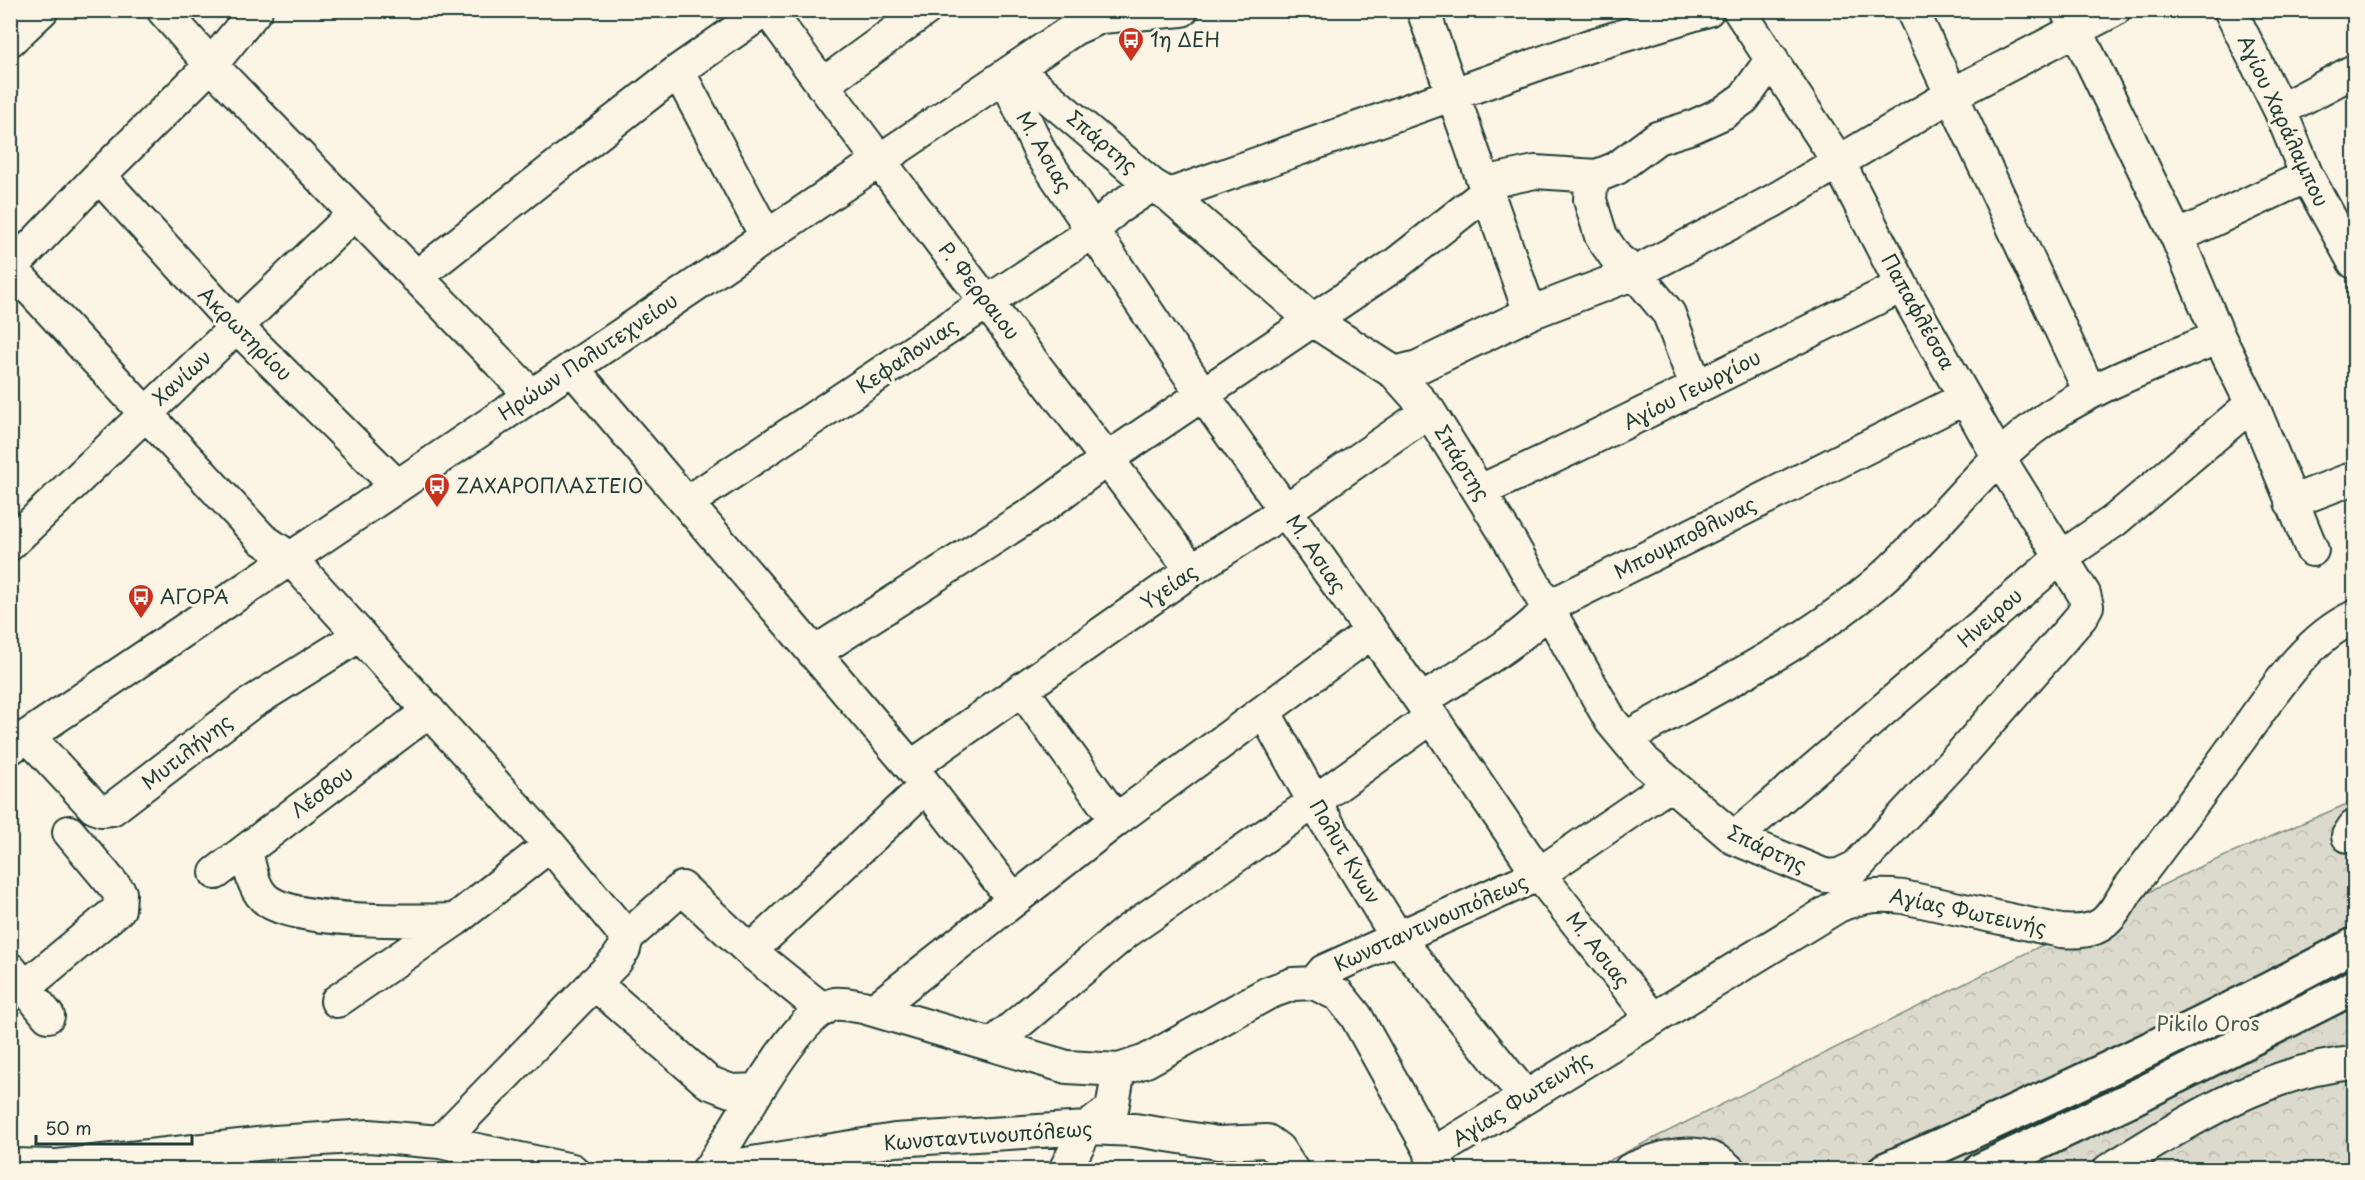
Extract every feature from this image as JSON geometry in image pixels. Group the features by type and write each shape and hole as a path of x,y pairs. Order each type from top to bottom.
{"highway":[{"path":"1885,1170 1994,1123 2146,1051 2355,945"},
{"path":"1981,1170 2135,1097 2355,987"}],"street":[{"path":"10,40 42,10"},
{"path":"163,10 211,65 531,395"},
{"path":"256,10 211,65 99,176 11,268 262,539 290,558 550,845 627,937"},
{"path":"416,277 678,71 766,10"},
{"name":"Ρ. Φερραιου","path":"766,10 878,162 988,301 1192,570"},
{"path":"822,85 925,10"},
{"name":"Ηρώων Πολυτεχνείου","path":"19,742 1010,72 1068,20 1182,10"},
{"path":"1423,10 1530,313"},
{"name":"Κεφαλονιας","path":"688,502 1092,232 1116,209 1160,190 1453,95 1589,46 1708,10"},
{"name":"Παπαφλέσσα","path":"1739,10 1838,161 1902,286 1999,458 2084,594 2086,606 2081,617 1965,750 1856,867"},
{"path":"1912,10 2090,392"},
{"path":"1395,373 1418,367 1530,313 1635,273 1773,201 2072,20 2114,10"},
{"name":"Αγίου Χαράλαμπου","path":"2230,10 2280,110 2307,176 2350,245"},
{"path":"2072,20 2177,237 2219,337 2252,404 2312,550"},
{"path":"814,653 1044,506 1107,459 1396,264 1486,193 1493,181 1510,175 1535,172 1597,176 1617,168 1657,138 1692,127 1723,113 1744,98 1772,59"},
{"path":"678,71 766,236"},
{"path":"2280,110 2355,71"},
{"name":"Σπάρτης","path":"1010,72 1160,190 1312,320 1395,373 1429,411 1480,490 1611,721 1669,785 1734,838 1826,876 1839,875 1856,867"},
{"name":"Μ. Ασιας","path":"1010,72 1040,152 1092,232 1370,633 1427,709 1539,874 1652,1018"},
{"name":"Ακρωτηρίου","path":"99,176 238,328 397,486"},
{"path":"1597,176 1591,186 1590,200 1601,236 1617,260 1635,273 1669,314 1696,386"},
{"path":"2177,237 2307,176"},
{"name":"Χανίων","path":"10,543 144,413 238,328 354,214"},
{"name":"Αγίου Γεωργίου","path":"1480,490 1599,437 1696,386 1902,286"},
{"path":"1626,738 1799,641 1828,620 1881,579 1999,458 2032,429 2090,392 2219,337"},
{"path":"572,368 688,502 918,777 1013,899"},
{"name":"Μπουμποθλινας","path":"992,1045 1126,932 1314,802 1542,618 1548,607 1965,398"},
{"name":"Ηνειρου","path":"1734,838 2060,558 2114,521 2252,404"},
{"name":"Υγείας","path":"750,951 918,777 1023,691 1192,570 1286,510 1429,411"},
{"path":"2291,502 2355,478"},
{"name":"Αγίας Φωτεινής","path":"1436,1162 1526,1096 1838,906 1860,896 1880,894 1903,897 2061,931 2079,933 2098,928 2111,919 2127,891 2284,680 2313,647 2334,628 2355,617"},
{"path":"874,1010 1116,820 1265,713 1370,633"},
{"name":"Μυτιλήνης","path":"19,742 94,807 101,810 112,809 248,705 360,635"},
{"path":"1023,691 1116,820"},
{"name":"Λέσβου","path":"216,873 429,711"},
{"name":"Πολυτ Κνων","path":"1265,713 1314,802 1397,937 1526,1096"},
{"name":"Κωνσταντινουπόλεως","path":"1119,1070 1146,1060 1268,993 1293,984 1314,983 1323,971 1539,874 1669,785"},
{"path":"48,1016 17,978 114,916 119,909 120,893 69,832"},
{"path":"337,1001 455,920 550,845"},
{"path":"246,851 254,881 266,900 286,910 317,916 404,921 455,920"},
{"path":"440,1142 616,961 624,949 627,937 682,888 750,951 823,1010"},
{"path":"594,983 708,1082 731,1091 758,1090"},
{"path":"1314,983 1339,995 1356,1016 1436,1162"},
{"path":"709,1169 758,1090 798,1034 823,1010 835,1005 874,1010 1067,1067 1119,1070 1112,1109 1087,1128 1065,1170"},
{"path":"2109,1170 2215,1109 2277,1080 2355,1063"},
{"name":"Κωνσταντινουπόλεως","path":"709,1169 895,1140 1087,1128 1135,1130 1218,1143 1268,1141 1278,1149 1292,1170"},
{"path":"10,1165 58,1168 175,1165 345,1137 369,1136 440,1142 572,1170"},
{"path":"1630,1170 1677,1155 1711,1158 1729,1170"}],"green space":[{"name":"Pikilo Oros","path":"2354,801 2354,1169 1590,1170 2195,869"}],"place":[{"name":"1η ΔΕΗ","path":"1131,63"},
{"name":"ΖΑΧΑΡΟΠΛΑΣΤΕΙΟ","path":"437,509"},
{"name":"ΑΓΟΡΑ","path":"141,620"}]}
